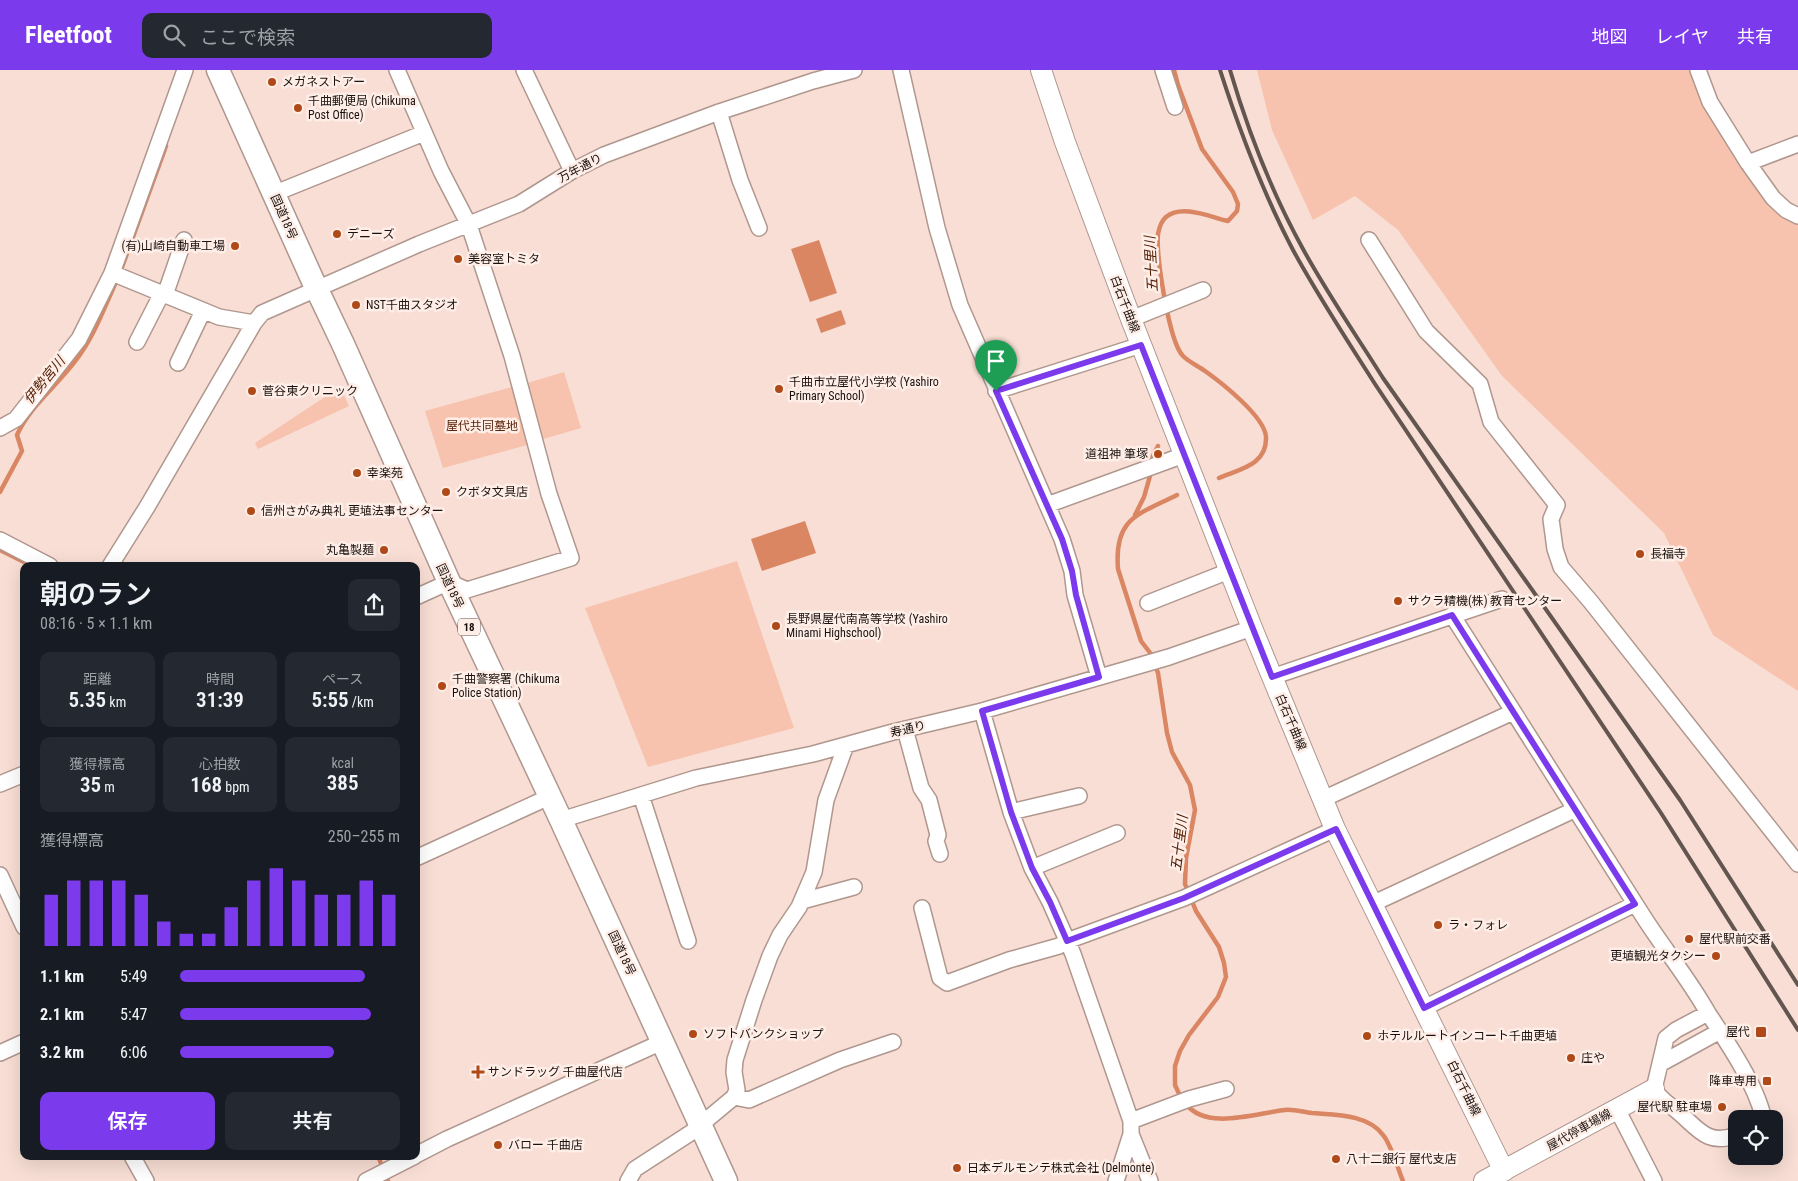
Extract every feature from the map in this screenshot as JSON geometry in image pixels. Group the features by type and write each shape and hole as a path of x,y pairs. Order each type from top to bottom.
{"highway":[{"name":"国道18号","path":"218,70 316,289 343,344 448,582 561,820 726,1181"}],"main road":[{"name":"白石千曲線","path":"1041,70 1068,151 1141,345 1229,571 1323,799 1372,904 1506,1176"},
{"name":"屋代停車場線","path":"1506,1176 1617,1109 1654,1089"},
{"path":"1484,1181 1506,1176"}],"street":[{"path":"0,428 16,418 79,339 112,274 185,70"},
{"path":"397,70 441,171 468,225 512,356 549,494 571,558 467,590 448,582 420,595"},
{"path":"524,70 572,171"},
{"name":"万年通り","path":"254,323 262,313 419,244 519,204 572,171 604,155 719,112 810,75 854,70"},
{"path":"901,70 918,151 960,305 1062,539 1099,677"},
{"path":"1163,70 1175,107"},
{"path":"1698,70 1710,102 1748,163 1773,198 1786,210 1798,216"},
{"path":"719,112 740,180 759,228"},
{"path":"273,194 424,133"},
{"path":"1748,163 1798,144"},
{"path":"137,342 164,294 184,240"},
{"path":"1369,240 1426,331 1480,384 1491,422 1557,505 1551,519 1555,549 1561,567 1591,602 1798,864"},
{"path":"112,274 164,294 203,312 219,317 254,323 147,507 113,562"},
{"path":"1131,319 1203,290"},
{"path":"178,363 203,312"},
{"path":"996,391 1141,345"},
{"path":"1047,505 1184,455"},
{"path":"0,540 42,562"},
{"path":"1148,603 1229,571"},
{"path":"1272,677 1502,599"},
{"path":"1452,615 1574,810 1731,1047 1762,1110"},
{"name":"寿通り","path":"561,820 696,778 813,754 905,729 982,711 1144,665 1252,628"},
{"path":"982,711 1011,812 1032,868 1074,954 1150,1181"},
{"path":"1323,799 1514,712"},
{"path":"905,729 921,788 929,800 938,834 936,841 940,854"},
{"path":"632,1178 635,1169 701,1125 734,1097 737,1090 734,1072 735,1060 754,1000 770,956 780,935 802,900 814,872 826,800 846,745"},
{"path":"0,784 20,776"},
{"path":"641,795 688,941"},
{"path":"1011,812 1079,796"},
{"path":"420,856 549,797"},
{"path":"1372,904 1574,810"},
{"path":"922,908 939,950 940,978 947,983 1009,960 1059,946 1067,941 1190,895 1336,829"},
{"path":"1032,868 1117,833"},
{"path":"0,874 19,905"},
{"path":"802,900 854,887"},
{"path":"1424,1008 1635,904"},
{"path":"1708,1013 1676,1030 1666,1038 1654,1089 1661,1100 1676,1110 1690,1125 1704,1135 1715,1139 1728,1139"},
{"path":"1660,1064 1720,1031"},
{"path":"420,1154 448,1139 662,1042"},
{"path":"734,1097 749,1100 840,1060 893,1042"},
{"path":"0,1053 20,1044"},
{"path":"1116,1181 1131,1127 1183,1101 1226,1090"},
{"path":"1617,1109 1654,1181"},
{"path":"134,1160 146,1181"},
{"path":"382,1177 410,1160"}],"green space":[{"path":"1257,70 1692,70 1744,169 1767,203 1786,218 1798,213 1798,691 1713,635 1664,533 1502,376 1398,230 1355,196 1313,220 1272,130"},
{"path":"564,372 581,428 540,440 524,384"},
{"name":"屋代共同墓地","path":"515,386 531,444 443,468 425,411"},
{"path":"340,387 349,406 258,449 255,443"},
{"path":"737,561 794,728 648,767 585,608"}],"shaded area":[{"path":"819,240 837,293 810,302 791,249"},
{"path":"841,310 846,324 821,333 816,319"},
{"path":"805,521 816,553 762,571 751,539"}],"waterway":[{"name":"五十里川","path":"1174,70 1202,149 1233,192 1238,204 1237,211 1228,221 1188,211 1173,213 1163,221 1158,234 1158,245 1161,279 1168,317 1178,348 1183,356 1212,376 1242,401 1258,420 1264,429 1266,437 1262,454 1257,460 1251,465 1219,478"},
{"name":"伊勢宮川","path":"121,270 166,146"},
{"name":"伊勢宮川","path":"0,492 22,451 17,435 22,425 36,405 69,369 88,342 116,282"},
{"path":"1151,460 1158,446"},
{"path":"1135,515 1144,497 1150,476"},
{"name":"五十里川","path":"1177,495 1140,514 1124,528 1118,552 1118,569 1141,641 1151,654 1158,673 1167,733 1172,752 1190,785 1195,810 1186,858 1185,884 1196,911 1219,947 1226,977 1218,997 1189,1035 1180,1051 1175,1066 1175,1085 1181,1098"},
{"path":"0,550 24,562"},
{"name":"五十里川","path":"1186,1104 1195,1112 1206,1117 1219,1119 1246,1117 1288,1110 1341,1115 1360,1119 1377,1128 1386,1139 1403,1181"},
{"path":"380,1160 388,1181"}],"railway":[{"path":"1220,70 1244,139 1272,207 1293,250 1323,301 1375,384 1661,813 1798,1030"},
{"path":"1230,70 1253,139 1271,184 1303,249 1332,298 1383,378 1680,800 1798,985"}],"place":[{"name":"メガネストアー","path":"272,82"},
{"name":"千曲郵便局 (Chikuma Post Office)","path":"298,108"},
{"name":"デニーズ","path":"337,234"},
{"name":"(有)山崎自動車工場","path":"235,246"},
{"name":"美容室トミタ","path":"458,259"},
{"name":"NST千曲スタジオ","path":"356,305"},
{"name":"千曲市立屋代小学校 (Yashiro Primary School)","path":"779,389"},
{"name":"菅谷東クリニック","path":"252,391"},
{"name":"道祖神 筆塚","path":"1158,454"},
{"name":"幸楽苑","path":"357,473"},
{"name":"クボタ文具店","path":"446,492"},
{"name":"信州さがみ典礼 更埴法事センター","path":"251,511"},
{"name":"丸亀製麺","path":"384,550"},
{"name":"長福寺","path":"1640,554"},
{"name":"サクラ精機(株) 教育センター","path":"1398,601"},
{"name":"長野県屋代南高等学校 (Yashiro Minami Highschool)","path":"776,626"},
{"name":"千曲警察署 (Chikuma Police Station)","path":"442,686"},
{"name":"ラ・フォレ","path":"1438,925"},
{"name":"屋代駅前交番","path":"1689,939"},
{"name":"更埴観光タクシー","path":"1716,956"},
{"name":"屋代","path":"1761,1032"},
{"name":"ソフトバンクショップ","path":"693,1034"},
{"name":"ホテルルートインコート千曲更埴","path":"1367,1036"},
{"name":"庄や","path":"1571,1058"},
{"name":"サンドラッグ 千曲屋代店","path":"478,1072"},
{"name":"降車専用","path":"1767,1081"},
{"name":"屋代駅 駐車場","path":"1722,1107"},
{"name":"バロー 千曲店","path":"498,1145"},
{"name":"八十二銀行 屋代支店","path":"1336,1159"},
{"name":"日本デルモンテ株式会社 (Delmonte)","path":"957,1168"}],"route":[{"path":"1141,345 1272,677 1452,615 1635,904 1424,1008 1336,829 1184,898 1067,941 1050,902 1032,868 1011,812 982,711 1099,677 1062,539 996,391 1141,345"}]}
